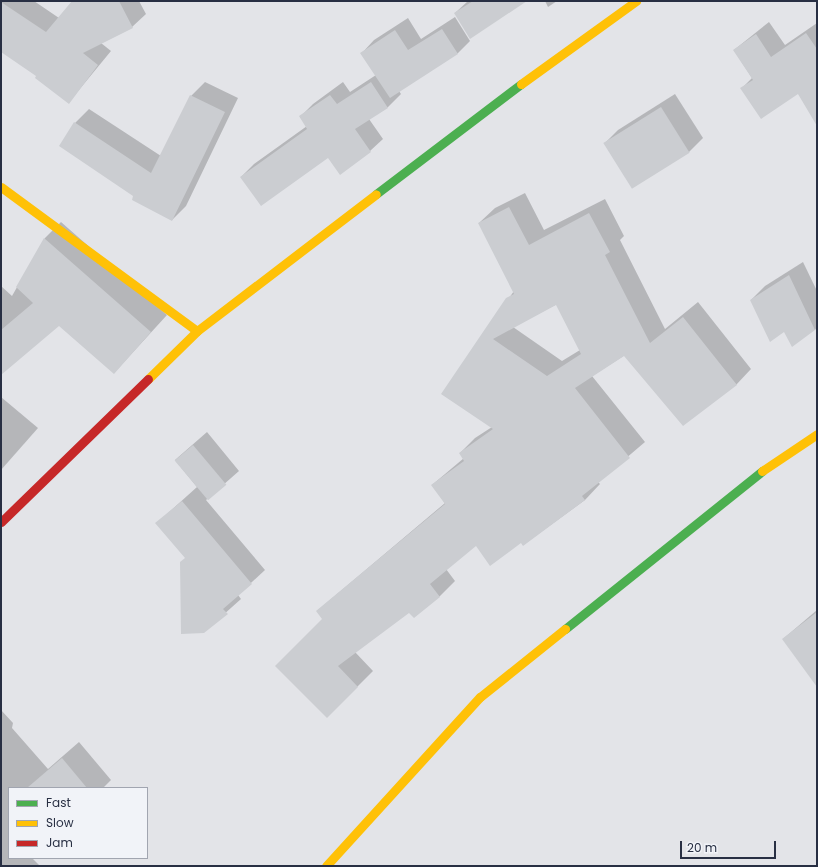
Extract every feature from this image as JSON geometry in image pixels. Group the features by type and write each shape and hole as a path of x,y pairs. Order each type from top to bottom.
{"street":[{"path":"1,522 197,332 483,112 636,1"},
{"path":"1,187 197,332"},
{"path":"326,866 480,697 759,473 817,434"}],"building":[{"path":"72,1 119,1 133,28 83,53 98,65 69,104 35,78 36,76 1,52 1,2 46,32"},
{"path":"473,1 527,1 470,39 454,13"},
{"path":"442,29 458,54 390,98 360,53 395,30 408,50"},
{"path":"806,33 817,49 817,126 798,94 761,119 740,88 753,80 733,50 756,34 771,57"},
{"path":"371,82 388,108 355,129 371,152 340,175 328,158 261,206 240,177 307,129 299,116 330,95 337,104"},
{"path":"190,95 225,112 172,221 132,200 133,196 59,146 74,122 151,173"},
{"path":"661,107 690,153 632,189 603,143"},
{"path":"509,207 529,245 589,213 610,252 605,255 650,343 683,317 737,385 683,426 624,356 575,388 630,458 582,496 585,500 523,546 521,543 490,566 476,546 430,584 440,597 414,618 409,613 338,666 358,687 327,718 275,666 322,619 316,611 445,504 431,485 464,461 459,453 493,429 441,394 506,298 514,294 478,223","holes":["556,305 581,354 547,376 493,339"]},
{"path":"44,238 151,332 114,374 59,326 1,375 1,330 33,303 16,287"},
{"path":"789,275 815,330 792,347 784,332 770,342 750,300"},
{"path":"193,445 226,485 208,500 175,460"},
{"path":"182,501 252,584 223,609 228,614 204,633 181,634 180,562 185,558 155,523"},
{"path":"817,612 817,687 782,639"},
{"path":"62,758 86,787 28,787"}],"traffic: fast":[{"path":"376,194 521,84"},
{"path":"565,629 762,471"}],"traffic: slow":[{"path":"521,84 636,1"},
{"path":"1,187 197,331"},
{"path":"148,379 197,331 376,194"},
{"path":"762,471 817,434"},
{"path":"326,866 480,697 565,629"}],"traffic: jam":[{"path":"1,522 148,379"}]}
